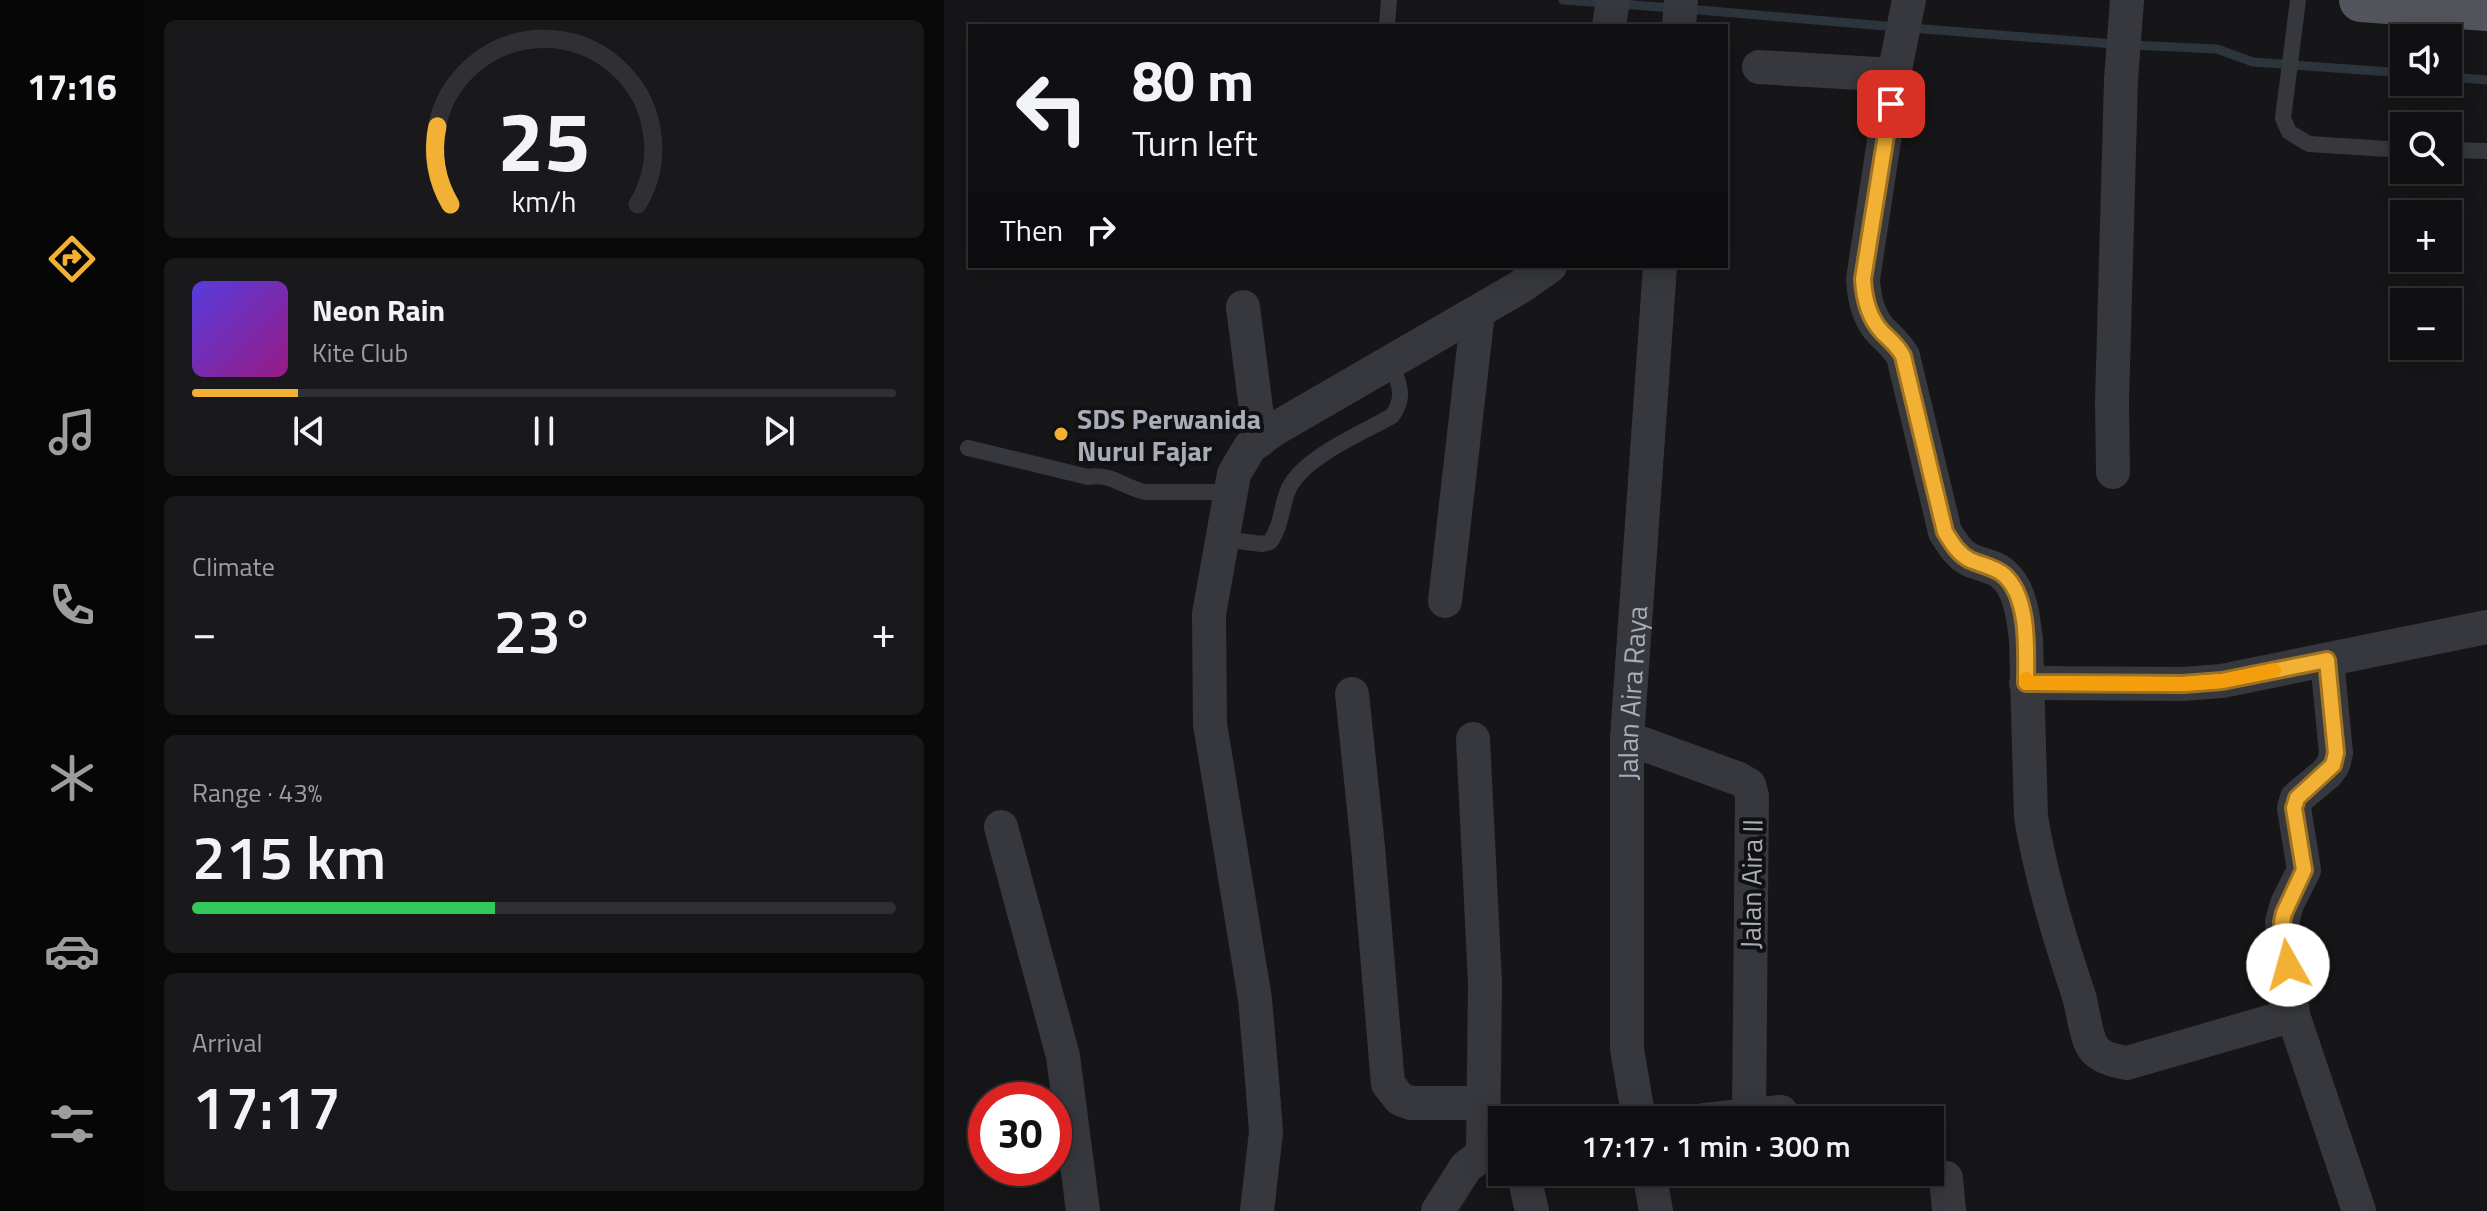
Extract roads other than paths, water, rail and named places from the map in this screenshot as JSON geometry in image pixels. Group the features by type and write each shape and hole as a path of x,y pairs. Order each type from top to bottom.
{"main road":[{"path":"2361,0 2487,9"}],"street":[{"path":"1609,24 1613,0"},
{"path":"1679,24 1681,0"},
{"path":"1909,3 1895,70 1863,279 1864,297 1871,317 1903,356 1945,532 1957,550 1968,559 2004,575 2015,590 2023,616 2031,817 2049,904 2086,1018 2091,1045 2110,1061 2127,1063 2293,1015"},
{"path":"2113,472 2112,403 2121,80 2126,7"},
{"path":"1759,67 1895,70"},
{"path":"1257,1211 1266,1132 1255,999 1210,724 1209,614 1234,474 1250,447 1260,440 1547,268"},
{"name":"Jalan Aira Raya","path":"1637,1106 1627,1049 1627,738 1660,268"},
{"path":"1243,307 1260,440"},
{"path":"1445,601 1478,312"},
{"path":"2026,683 2183,684 2222,681 2487,627"},
{"path":"2327,660 2336,753 2333,765 2326,774 2297,798 2294,808 2304,870 2287,904 2282,922 2293,1015 2359,1211"},
{"path":"1352,694 1388,1084 1400,1099 1411,1103 1483,1103"},
{"name":"Jalan Aira II","path":"1627,738 1749,785 1752,796 1765,1106"},
{"path":"1473,739 1485,983 1483,1103 1488,1130"},
{"path":"1001,827 1063,1056 1083,1211"},
{"path":"1438,1211 1466,1167 1488,1154"},
{"path":"1526,1186 1532,1211"},
{"path":"1652,1186 1656,1211"}],"lane":[{"path":"1387,22 1389,0"},
{"path":"2298,0 2283,118 2289,132 2309,144 2390,149"},
{"path":"2462,150 2487,151"},
{"path":"1223,539 1262,544 1270,542 1276,534 1288,491 1295,478 1312,463 1392,416 1402,397 1391,361"},
{"path":"968,448 1088,477 1111,477 1145,492 1231,492"}],"waterway":[{"path":"1563,0 1605,3"},
{"path":"1620,4 1673,8"},
{"path":"1688,9 1896,27"},
{"path":"1911,28 2115,44"},
{"path":"2130,45 2217,49 2253,62 2390,72"},
{"path":"2462,78 2487,80"}],"place":[{"name":"SDS Perwanida Nurul Fajar","path":"1061,434"}]}
